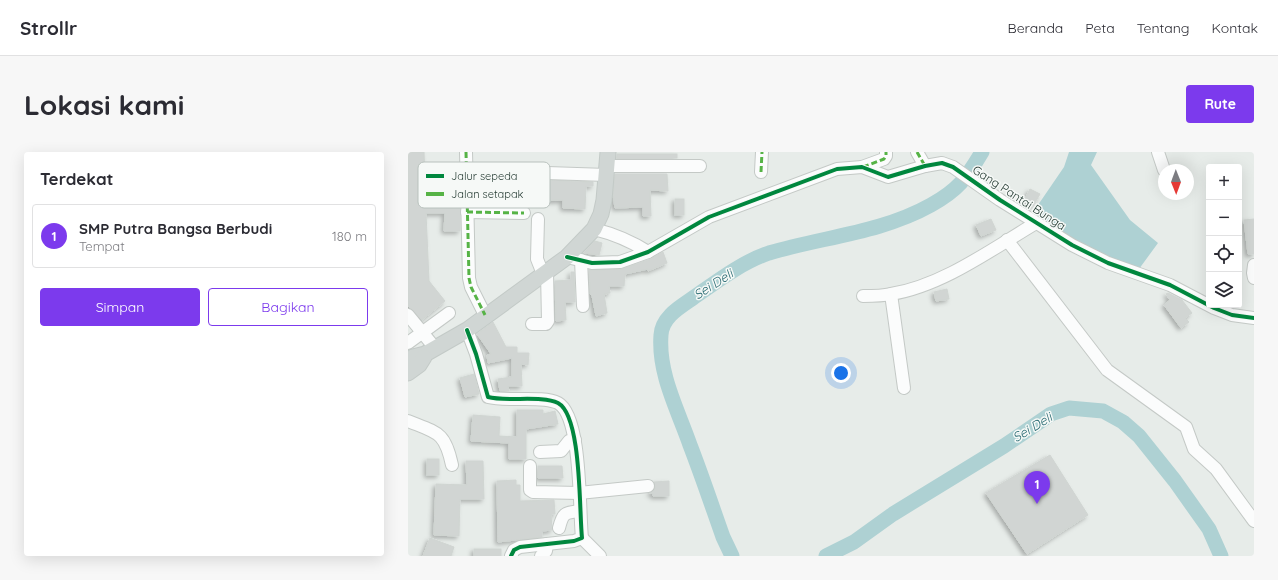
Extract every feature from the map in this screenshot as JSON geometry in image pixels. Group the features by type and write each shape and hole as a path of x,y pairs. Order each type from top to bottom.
{"main road":[{"path":"408,361 413,357 430,351 467,330 485,315 545,273 574,259 594,229 601,214 608,165"},
{"path":"408,373 419,365 430,351"}],"street":[{"path":"466,152 466,162"},
{"path":"761,172 762,152"},
{"path":"862,167 884,159 886,152"},
{"path":"917,152 925,166"},
{"path":"1158,152 1162,164"},
{"name":"Gang Pantai Bunga","path":"574,259 592,263 620,262 648,252 709,217 837,169 862,167 888,177 947,161 995,197 1072,245 1108,263 1170,285 1214,308 1232,315 1254,318"},
{"path":"550,174 608,165 700,166"},
{"path":"467,208 469,278 471,288 485,315"},
{"path":"467,212 524,213"},
{"path":"532,324 546,324 548,322 545,273 537,259 538,218"},
{"path":"863,296 891,294 921,286 965,265 1036,223"},
{"path":"594,229 627,239 648,252"},
{"path":"1007,240 1107,370 1186,427 1194,449 1216,469 1254,521"},
{"path":"574,259 583,306"},
{"path":"1254,265 1254,278"},
{"path":"891,294 904,388"},
{"path":"408,343 449,313"},
{"path":"408,315 422,332 430,351"},
{"path":"467,330 476,354 488,397 548,400 558,403 566,411 575,440 582,538 600,556"},
{"path":"408,421 431,430 444,440 448,446 452,466"},
{"path":"540,452 561,451 570,441 575,440"},
{"path":"530,466 531,492 579,493 648,486"},
{"path":"559,528 562,516 566,513 580,511"},
{"path":"511,556 514,550 520,547 574,541 582,538"},
{"path":"541,556 546,551 547,544"}],"water":[{"path":"1069,152 1097,152 1091,165 1130,220 1158,243 1139,269 1077,244 1038,217 1038,205 1064,167"}],"building":[{"path":"408,152 424,152 424,162 418,162 418,208 460,208 460,231 444,231 445,213 426,213 429,281 445,301 422,320 408,306"},
{"path":"617,154 677,154 677,158 617,158"},
{"path":"615,174 667,174 668,191 650,190 651,216 643,216 643,207 615,208 613,195"},
{"path":"550,180 593,182 593,186 586,186 585,209 563,208 563,200 550,201"},
{"path":"1030,189 1040,194 1033,206 1024,201"},
{"path":"675,199 684,199 684,215 675,215"},
{"path":"991,219 996,230 981,236 976,225"},
{"path":"1254,219 1254,254 1248,254 1244,220"},
{"path":"595,241 602,243 599,255 584,253"},
{"path":"663,252 667,263 648,271 648,269 625,274 624,286 609,286 610,293 604,294 607,313 596,316 592,296 590,294 589,270 622,269 651,259"},
{"path":"571,272 574,272 575,302 565,302 566,320 556,321 555,281 571,280"},
{"path":"947,289 949,299 936,301 934,292"},
{"path":"1168,293 1182,300 1192,313 1185,318 1189,322 1181,328 1164,305 1170,300 1166,294"},
{"path":"493,322 506,347 517,347 517,353 529,353 528,365 521,364 522,386 508,386 509,391 500,391 498,379 512,377 512,358 488,363 487,355 491,354 477,334"},
{"path":"474,374 479,394 465,397 460,378"},
{"path":"517,410 543,410 543,414 555,411 558,424 526,429 526,459 509,459 509,443 471,441 473,415 500,417 499,436 517,437"},
{"path":"1050,455 1088,515 1027,554 986,493"},
{"path":"427,459 439,459 439,475 427,475"},
{"path":"466,461 483,461 484,499 460,499 459,536 434,535 436,484 467,485"},
{"path":"538,466 562,466 563,478 538,478"},
{"path":"516,480 516,485 520,485 520,501 554,500 555,514 551,514 552,530 542,531 542,537 498,542 497,481"},
{"path":"669,481 669,496 653,496 653,493 649,493 655,489 654,482"},
{"path":"430,538 454,547 451,556 423,556"},
{"path":"474,549 501,549 501,556 474,556"}],"waterway":[{"name":"Sei Deli","path":"732,556 723,537 666,378 661,349 661,335 662,329 668,318 683,305 730,273 759,257 789,247 851,234 892,222 931,205 940,200 961,183 982,152"},
{"name":"Sei Deli","path":"826,556 854,542 893,514 1004,446 1051,414 1069,408 1103,411 1123,422 1139,436 1175,481 1209,529 1221,556"}],"marked path":[{"path":"466,152 466,162"},
{"path":"761,172 762,152"},
{"path":"863,167 884,159 886,152"},
{"path":"917,152 925,166"},
{"path":"467,208 469,278 471,287 485,315"},
{"path":"467,212 524,213"}],"cycle path":[{"path":"567,257 592,263 620,262 648,252 709,217 837,169 862,167 888,177 925,166 942,163 953,167 1000,200 1072,245 1108,263 1170,285 1214,308 1232,315 1254,318"},
{"path":"467,330 476,354 488,397 505,399 543,399 558,403 566,411 575,444 578,465 582,538 574,541 520,547 514,550 511,556"}],"place":[{"name":"SMP Putra Bangsa Berbudi","path":"1037,504"}]}
